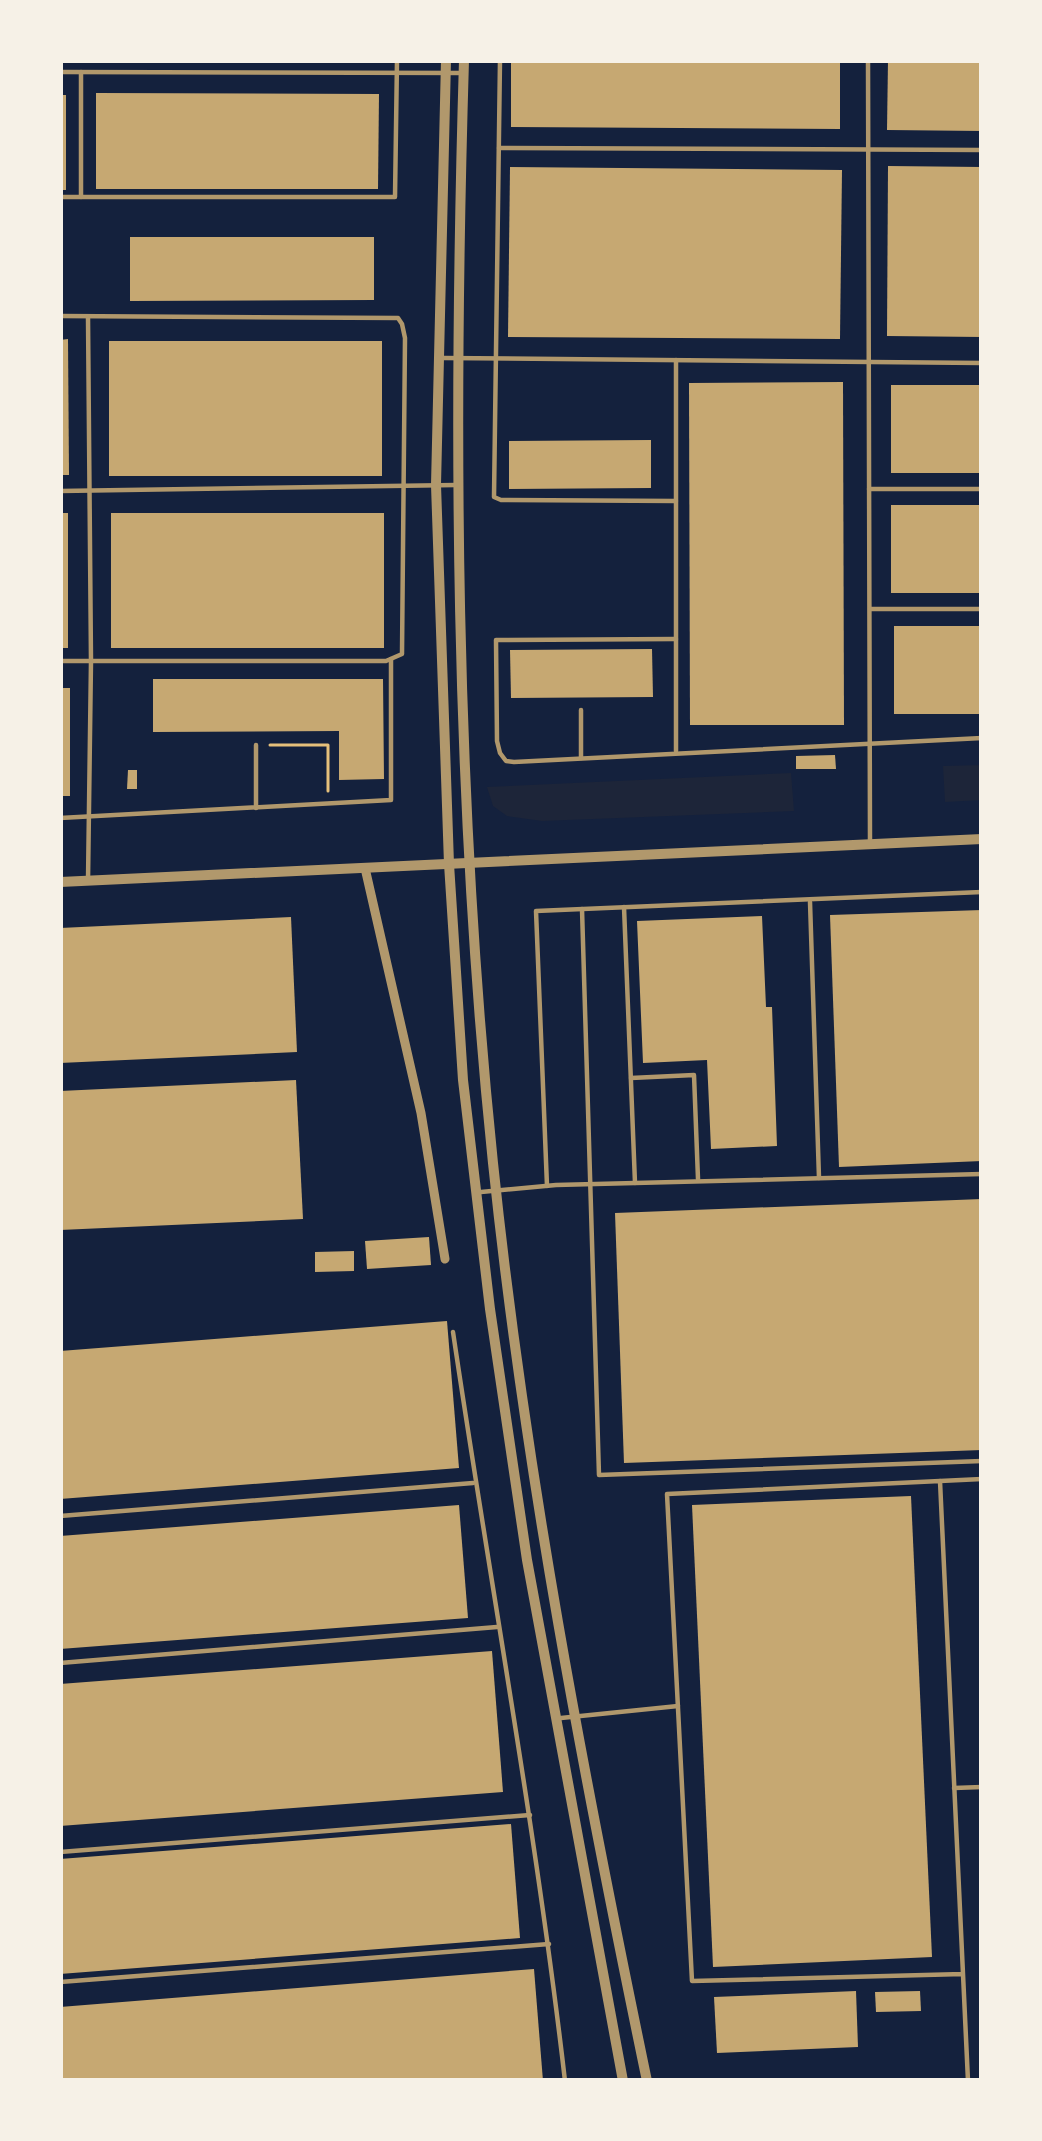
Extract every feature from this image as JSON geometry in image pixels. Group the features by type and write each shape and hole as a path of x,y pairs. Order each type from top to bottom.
{"street":[{"path":"445,67 436,485 448,863 463,1080 527,1560 623,2081"},
{"path":"464,67 458,485 470,862 496,1190 574,1717 646,2081"},
{"path":"60,882 982,839"},
{"path":"365,868 421,1113 446,1259"}],"lane":[{"path":"272,60 272,73"},
{"path":"60,197 395,197 397,60"},
{"path":"500,60 494,497 676,501"},
{"path":"868,60 870,844"},
{"path":"60,72 397,73 464,67"},
{"path":"80,72 81,197"},
{"path":"499,148 982,149"},
{"path":"60,316 398,318 405,338 402,654 391,659 60,661"},
{"path":"88,316 88,881"},
{"path":"437,358 982,363"},
{"path":"676,360 676,753"},
{"path":"60,491 458,485"},
{"path":"869,489 982,489"},
{"path":"869,609 982,609"},
{"path":"676,639 496,640 500,753 514,762 982,738"},
{"path":"60,818 391,800 391,659"},
{"path":"580,710 581,758"},
{"path":"256,745 256,808"},
{"path":"547,1186 536,911 982,892"},
{"path":"810,899 820,1178"},
{"path":"624,907 634,1183"},
{"path":"582,909 599,1475 982,1461"},
{"path":"631,1078 694,1075 698,1181"},
{"path":"475,1192 589,1184 982,1174"},
{"path":"453,1332 530,1815 565,2081"},
{"path":"963,1973 692,1981 668,1494 982,1479"},
{"path":"940,1480 968,2081"},
{"path":"60,1516 475,1483"},
{"path":"60,1663 498,1627"},
{"path":"555,1718 678,1706"},
{"path":"954,1788 982,1787"},
{"path":"60,1852 530,1815"},
{"path":"60,1982 549,1944"}],"path":[{"path":"256,745 328,745 328,804"}],"shaded area":[{"path":"982,765 982,800 945,802 943,766"},
{"path":"791,773 794,811 542,821 507,816 493,806 487,787"}],"building":[{"path":"511,60 840,60 840,129 511,127"},
{"path":"888,60 982,60 982,131 887,130"},
{"path":"96,93 379,94 378,189 96,189"},
{"path":"60,95 66,95 66,190 60,190"},
{"path":"888,166 982,167 982,337 887,336"},
{"path":"510,167 842,170 840,339 508,337"},
{"path":"130,237 374,237 374,300 130,301"},
{"path":"68,339 69,475 60,475 60,340"},
{"path":"109,341 382,341 382,476 109,476"},
{"path":"843,382 844,725 690,725 689,383"},
{"path":"891,385 982,385 982,473 891,473"},
{"path":"651,440 651,488 509,489 509,441"},
{"path":"891,505 982,505 982,593 891,593"},
{"path":"60,513 68,513 68,648 60,648"},
{"path":"111,513 384,513 384,648 111,648"},
{"path":"894,626 982,626 982,714 894,714"},
{"path":"652,649 653,697 511,698 510,650"},
{"path":"153,679 383,679 384,779 339,780 339,731 153,732"},
{"path":"60,688 70,688 70,796 60,796"},
{"path":"835,755 836,769 796,769 796,756"},
{"path":"128,770 137,770 137,789 127,789"},
{"path":"982,910 982,1161 839,1167 830,915"},
{"path":"762,916 766,1007 772,1007 777,1146 711,1149 707,1060 643,1063 637,921"},
{"path":"291,917 297,1052 60,1063 60,928"},
{"path":"296,1080 303,1219 60,1230 60,1091"},
{"path":"982,1199 982,1450 624,1463 615,1213"},
{"path":"429,1237 431,1265 367,1269 365,1241"},
{"path":"354,1251 354,1271 315,1272 315,1252"},
{"path":"447,1321 459,1468 60,1499 60,1351"},
{"path":"911,1496 932,1957 713,1967 692,1505"},
{"path":"459,1505 468,1618 60,1649 60,1536"},
{"path":"492,1651 503,1792 60,1826 60,1684"},
{"path":"511,1824 520,1938 60,1974 60,1859"},
{"path":"534,1969 543,2081 60,2081 60,2007"},
{"path":"856,1991 858,2047 717,2053 714,1997"},
{"path":"920,1991 921,2011 876,2012 875,1992"}]}
